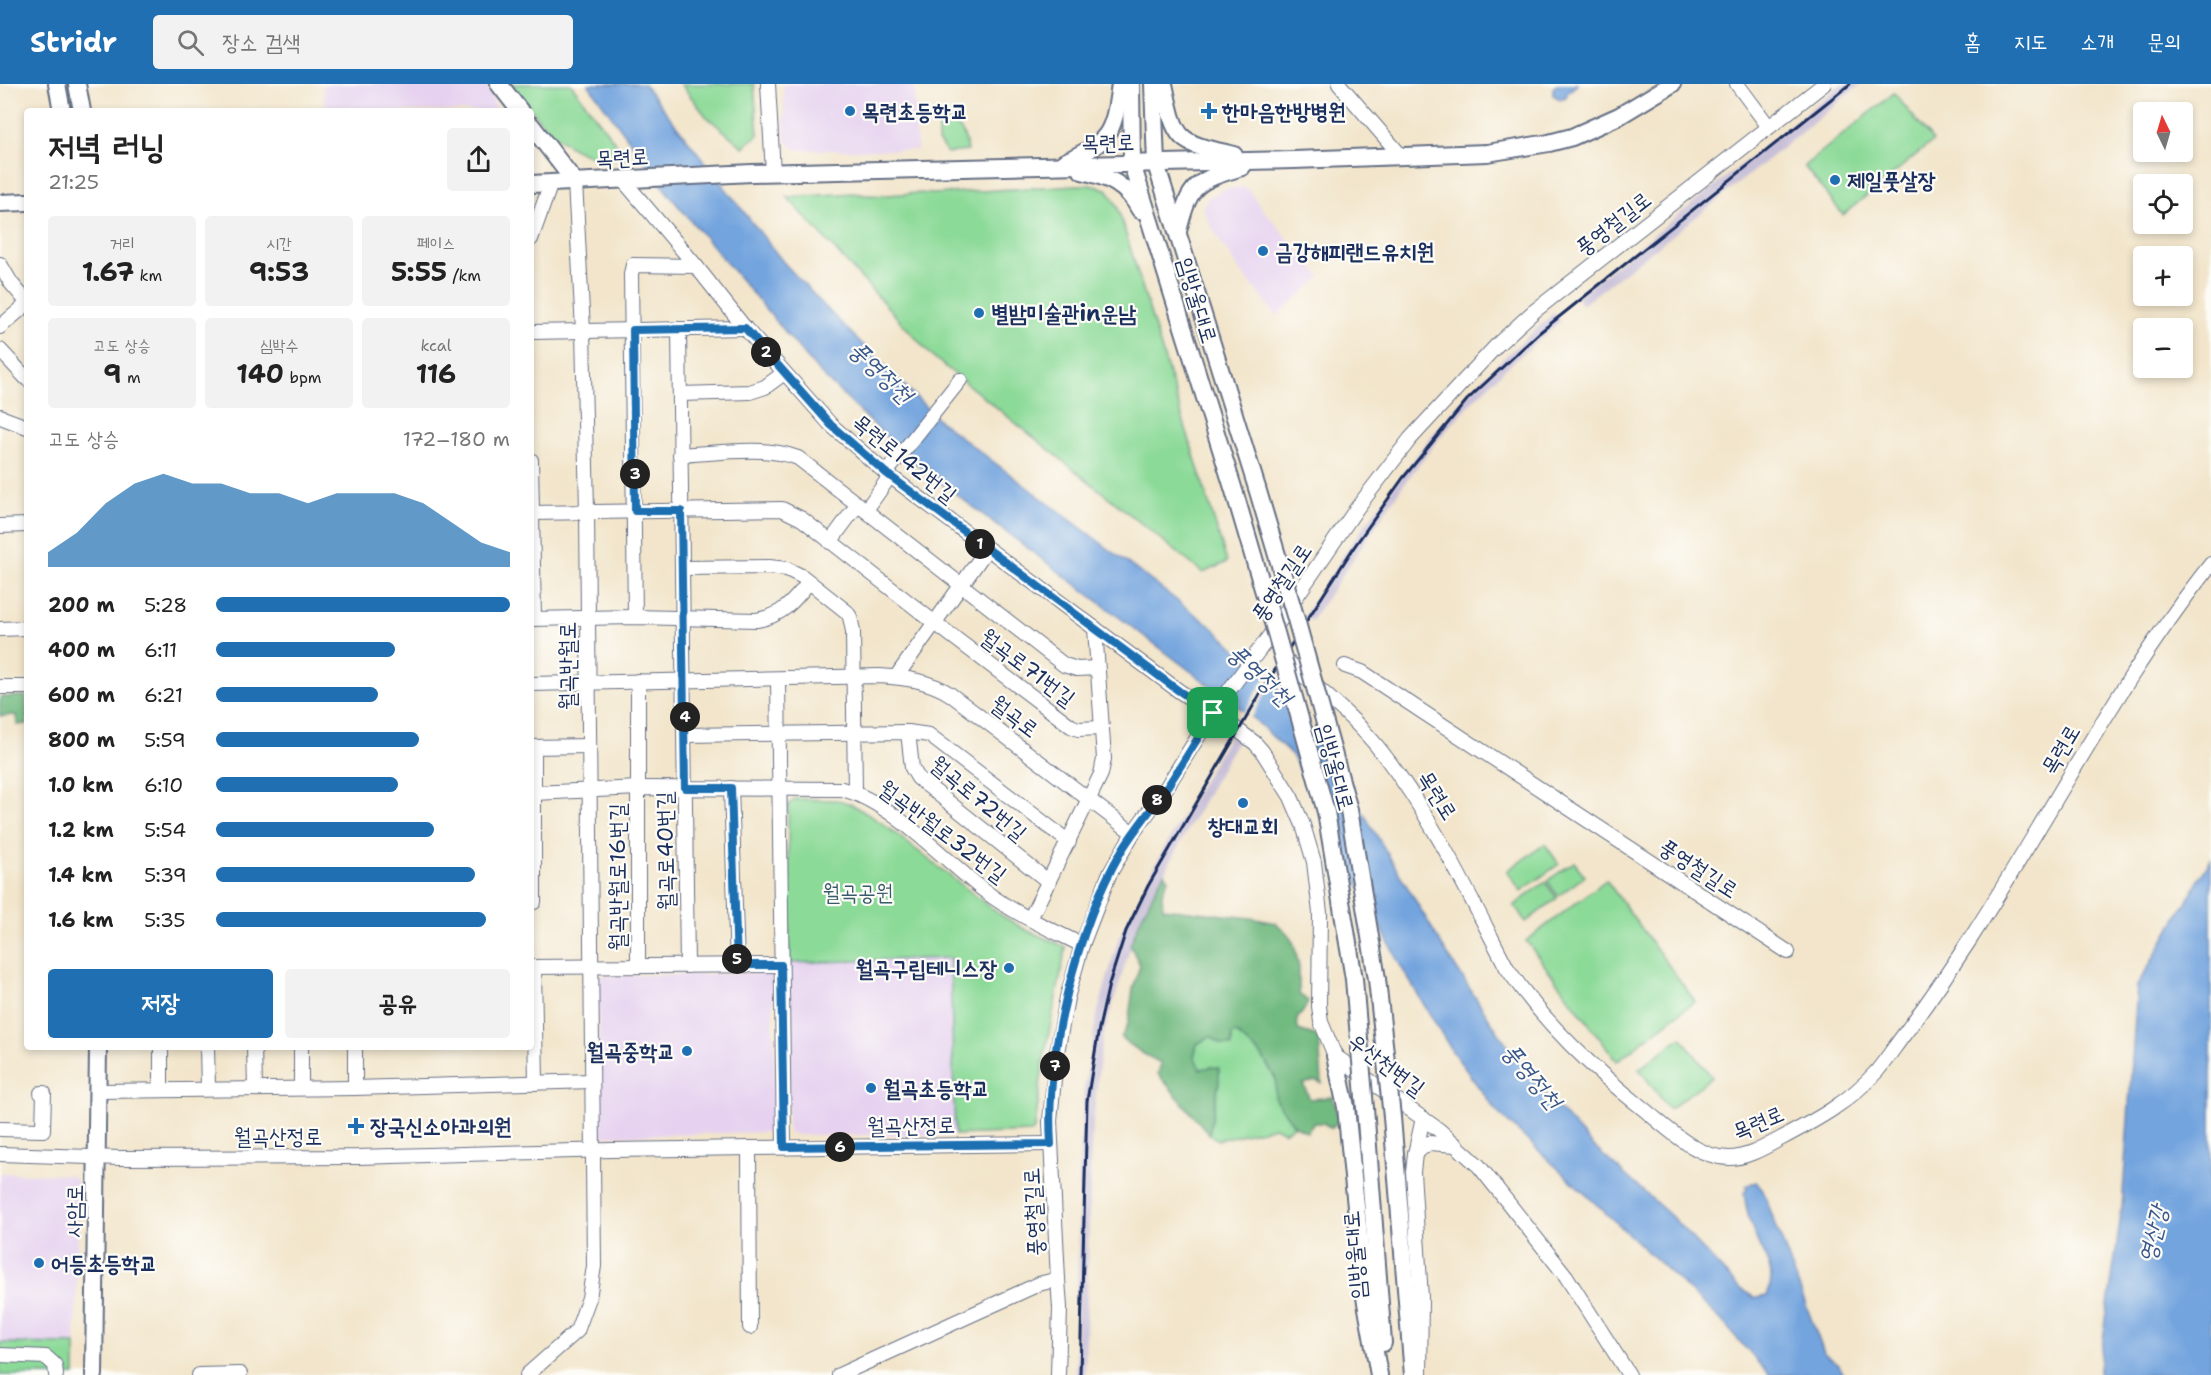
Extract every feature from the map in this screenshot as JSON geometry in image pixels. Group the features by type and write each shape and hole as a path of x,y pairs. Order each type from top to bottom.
{"main road":[{"path":"57,84 61,108"},
{"path":"77,84 81,108"},
{"path":"1058,166 1098,145 1109,134 1116,117 1120,84"},
{"name":"임방울대로","path":"1131,84 1132,164 1235,494 1326,812 1354,979 1386,1375"},
{"name":"임방울대로","path":"1153,84 1156,164 1257,488 1349,810 1377,979 1392,1117 1413,1375"},
{"path":"1164,84 1172,122 1180,136 1204,149 1261,161"},
{"name":"목련로","path":"534,184 752,173 1156,164 1487,153 1549,143 1597,127 1672,84"},
{"path":"500,86 508,108"},
{"path":"500,86 518,108"},
{"path":"534,129 575,182"},
{"path":"1177,232 1188,197 1199,184 1211,177 1261,161"},
{"path":"1058,166 1105,177 1123,186 1136,201 1153,233"},
{"path":"0,203 24,202"},
{"name":"사암로","path":"94,1375 98,1050"},
{"path":"1335,1056 1346,1107 1364,1286 1379,1375"}],"street":[{"path":"768,84 773,173"},
{"path":"1339,84 1402,157"},
{"path":"1737,84 1768,127"},
{"name":"풍영철길로","path":"839,1375 1039,1284 1058,1279 1050,1108 1056,1058 1067,998 1082,945 1109,876 1133,833 1166,788 1215,711 1270,643 1306,593 1307,581 1357,508 1410,439 1497,345 1532,313 1824,84"},
{"name":"목련로142번길","path":"629,179 745,328 831,425 987,549 1179,691 1215,711"},
{"name":"월곡반월로","path":"575,182 583,330 587,511 592,1150"},
{"path":"534,231 551,183"},
{"path":"0,264 24,299"},
{"path":"635,617 631,274 633,266 696,266"},
{"path":"0,327 24,306"},
{"path":"534,332 745,328"},
{"name":"월곡로40번길","path":"679,329 687,966"},
{"path":"0,350 24,376"},
{"path":"680,394 750,392 765,387 784,373"},
{"path":"836,547 890,471 957,384"},
{"path":"0,416 24,426"},
{"name":"월곡로71번길","path":"680,455 783,452 798,458 1064,665 1077,669 1097,668"},
{"name":"월곡로71번길","path":"534,513 782,509 802,519 934,623 1071,726 1078,729 1102,728"},
{"path":"0,526 24,525"},
{"path":"896,677 987,549"},
{"name":"목련로","path":"1270,643 1383,753 1418,803 1507,968 1524,993 1563,1039 1602,1076 1671,1132 1701,1151 1728,1158 1739,1157 1760,1149 1836,1108 1879,1069 1938,989 2143,659 2211,564"},
{"path":"682,568 777,567 787,569 809,582 842,607 850,617 853,631 855,677 855,792"},
{"path":"534,619 635,617 765,619 779,614 790,606 809,582"},
{"path":"0,628 24,628"},
{"name":"월곡로71번길","path":"1089,799 1101,774 1104,759 1095,628"},
{"name":"풍영철길로","path":"1345,666 1362,672 1788,952"},
{"name":"월곡로","path":"534,684 855,677 896,677 917,680 937,685 1133,833"},
{"path":"778,679 784,1147"},
{"path":"638,681 639,788"},
{"path":"0,687 24,687"},
{"name":"우산천변길","path":"1215,711 1255,743 1269,759 1291,797 1303,825 1313,855 1320,913 1318,1006 1320,1022 1335,1056 1424,1118 1479,1166 1566,1276 1629,1375"},
{"name":"월곡로72번길","path":"908,732 912,768 918,778 1049,882"},
{"name":"월곡로72번길","path":"855,734 908,732 929,735 1069,842"},
{"path":"685,735 855,734"},
{"path":"534,747 589,746"},
{"name":"월곡반월로32번길","path":"534,793 639,788 842,789 855,792 895,818 988,894 1030,919 1082,945"},
{"name":"월곡반월로16번길","path":"638,966 639,788"},
{"path":"731,788 737,965"},
{"path":"534,793 534,902"},
{"path":"1030,919 1089,799"},
{"name":"월곡반월로16번길","path":"534,967 781,965"},
{"path":"534,1045 536,1083"},
{"path":"161,1050 161,1089"},
{"path":"207,1050 208,1088"},
{"path":"254,1050 255,1088"},
{"path":"301,1050 301,1088"},
{"path":"355,1088 356,1050"},
{"path":"98,1091 592,1082"},
{"path":"0,1130 43,1130 45,1124 44,1093 41,1093"},
{"path":"1420,1375 1420,1298 1413,1172 1415,1153 1424,1118"},
{"path":"1415,1153 1429,1143 1446,1142 1456,1145"},
{"name":"월곡산정로","path":"0,1154 98,1157 357,1157 592,1150 1051,1144"},
{"path":"748,1148 750,1328"},
{"path":"527,1375 577,1331 589,1298 594,1266 592,1150"},
{"path":"1058,1279 1060,1308 1058,1375"},
{"path":"0,1355 46,1357 55,1365 56,1375"},
{"path":"199,1375 240,1374"}],"shaded area":[{"path":"323,84 485,84 497,108 325,108"},
{"name":"목련초등학교","path":"783,84 914,84 917,150 799,150 790,146 785,138"},
{"path":"1842,84 1861,84 1709,207 1582,305 1576,297"},
{"name":"금강해피랜드유치원","path":"1242,187 1249,190 1321,277 1277,316 1231,259 1210,224 1203,207 1205,201 1214,194 1226,189"},
{"path":"1554,313 1561,321 1505,369 1439,439 1406,481 1311,621 1304,616 1351,544 1432,435 1499,362"},
{"path":"1231,733 1238,739 1137,926 1104,1033 1091,1144 1085,1375 1076,1375 1079,1170 1084,1089 1098,1011 1118,940 1126,923 1163,850"},
{"name":"월곡초등학교","path":"950,958 955,1135 797,1135 788,1132 789,963"},
{"name":"월곡중학교","path":"772,973 776,1127 770,1132 601,1136 598,976"},
{"name":"어등초등학교","path":"0,1173 71,1175 79,1184 75,1344 0,1343"}],"green space":[{"path":"511,84 571,84 626,157 603,158 574,149 539,120 534,114 534,108 529,108"},
{"path":"681,84 754,84 758,135 743,147 706,116"},
{"path":"1894,93 1933,141 1843,215 1804,166"},
{"path":"938,117 960,128 968,151 947,153 938,141"},
{"path":"1077,185 1107,189 1117,205 1227,562 1203,573 932,356 787,197 856,193 875,196 933,194"},
{"path":"24,696 24,724 17,725 16,715 0,716 0,697"},
{"name":"월곡공원","path":"795,799 838,800 851,804 882,823 999,914 1026,930 1066,947 1044,1057 1035,1127 1032,1132 955,1135 950,958 789,963 788,805"},
{"path":"1545,844 1559,864 1521,891 1507,871"},
{"path":"1574,862 1585,876 1558,896 1547,881"},
{"path":"1164,873 1168,879 1162,894 1163,908 1276,923 1287,933 1294,944 1299,967 1299,994 1308,1001 1297,1019 1298,1030 1319,1039 1322,1083 1316,1081 1303,1084 1310,1099 1333,1097 1339,1121 1332,1128 1323,1123 1314,1123 1307,1132 1294,1125 1275,1099 1276,1079 1262,1056 1236,1033 1232,1034 1232,1046 1221,1044 1210,1036 1197,1044 1194,1056 1200,1069 1219,1068 1219,1082 1209,1134 1158,1074 1161,1063 1121,1038 1128,1024 1133,989 1140,965 1130,945 1144,911"},
{"path":"1606,880 1695,1001 1617,1061 1526,941"},
{"path":"1545,882 1557,898 1526,922 1514,906"},
{"path":"1236,1033 1262,1056 1276,1079 1275,1099 1294,1125 1284,1132 1275,1127 1218,1140 1209,1134 1219,1082 1212,1067 1200,1070 1194,1056 1197,1044 1210,1036 1221,1044 1232,1045 1231,1034"},
{"path":"1681,1037 1712,1077 1669,1109 1639,1069"},
{"path":"0,1343 75,1344 75,1375 0,1375"}],"water":[{"name":"풍영정천","path":"588,84 644,84 784,263 941,422 1212,627 1278,688 1321,742 1449,957 1500,1035 1546,1095 1593,1146 1670,1215 1740,1289 1755,1298 1767,1296 1771,1274 1751,1224 1744,1193 1746,1186 1756,1182 1762,1188 1824,1353 1839,1365 1844,1375 1769,1375 1721,1320 1497,1112 1452,1051 1400,965 1292,755 1254,719 908,458 818,371 670,196"},
{"path":"1556,84 1578,84 1568,92 1566,97 1560,99 1553,95 1553,88"},
{"name":"영산강","path":"2211,859 2211,1375 2098,1375 2122,1208 2137,986"}],"pier":[{"path":"1268,674 1274,680 1250,719 1243,714"}],"railway":[{"path":"1080,1375 1087,1101 1109,984 1126,931 1148,886 1266,684 1354,547 1403,478 1467,400 1539,333 1850,84"}],"place":[{"name":"목련초등학교","path":"850,111"},
{"name":"한마음한방병원","path":"1209,111"},
{"name":"제일풋살장","path":"1835,180"},
{"name":"금강해피랜드유치원","path":"1263,251"},
{"name":"별밤미술관in운남","path":"979,313"},
{"name":"창대교회","path":"1243,803"},
{"name":"월곡구립테니스장","path":"1009,968"},
{"name":"월곡중학교","path":"687,1051"},
{"name":"월곡초등학교","path":"871,1088"},
{"name":"장국신소아과의원","path":"356,1126"},
{"name":"어등초등학교","path":"39,1263"}],"route":[{"path":"745,328 831,425 886,473 1179,691 1213,713 1166,788 1122,851 1090,921 1067,998 1056,1058 1050,1108 1051,1144 784,1147 781,965 737,965 731,788 685,788 681,511 635,511 633,330 745,328"}]}
